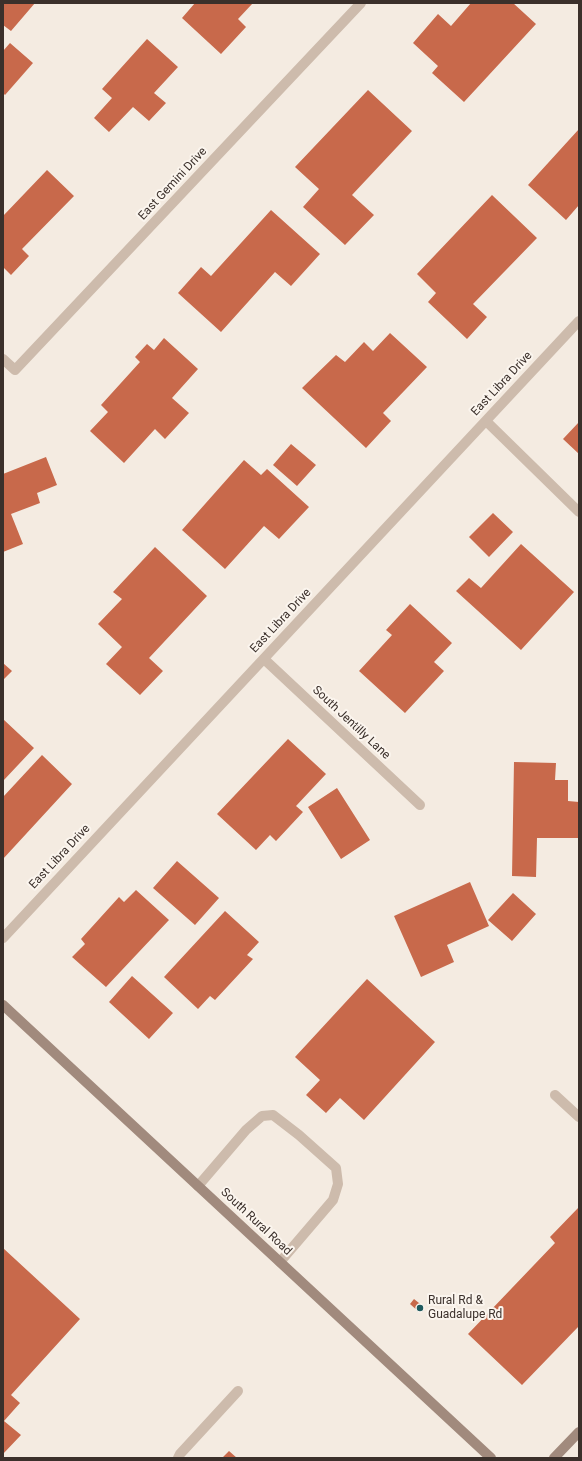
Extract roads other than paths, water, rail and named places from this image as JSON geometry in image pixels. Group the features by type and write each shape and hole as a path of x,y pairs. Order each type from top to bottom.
{"main road":[{"name":"South Rural Road","path":"3,1005 491,1458"},
{"path":"554,1458 579,1432"}],"street":[{"name":"East Gemini Drive","path":"3,359 15,370 361,3"},
{"name":"East Libra Drive","path":"3,938 579,321"},
{"path":"486,421 579,512"},
{"name":"South Jentilly Lane","path":"264,659 420,805"},
{"path":"555,1095 579,1117"},
{"path":"198,1186 246,1130 262,1116 273,1115 336,1168 338,1184 333,1200 280,1262"},
{"path":"178,1458 238,1391"}],"place":[{"name":"Rural Rd & Guadalupe Rd","path":"420,1308"}]}
